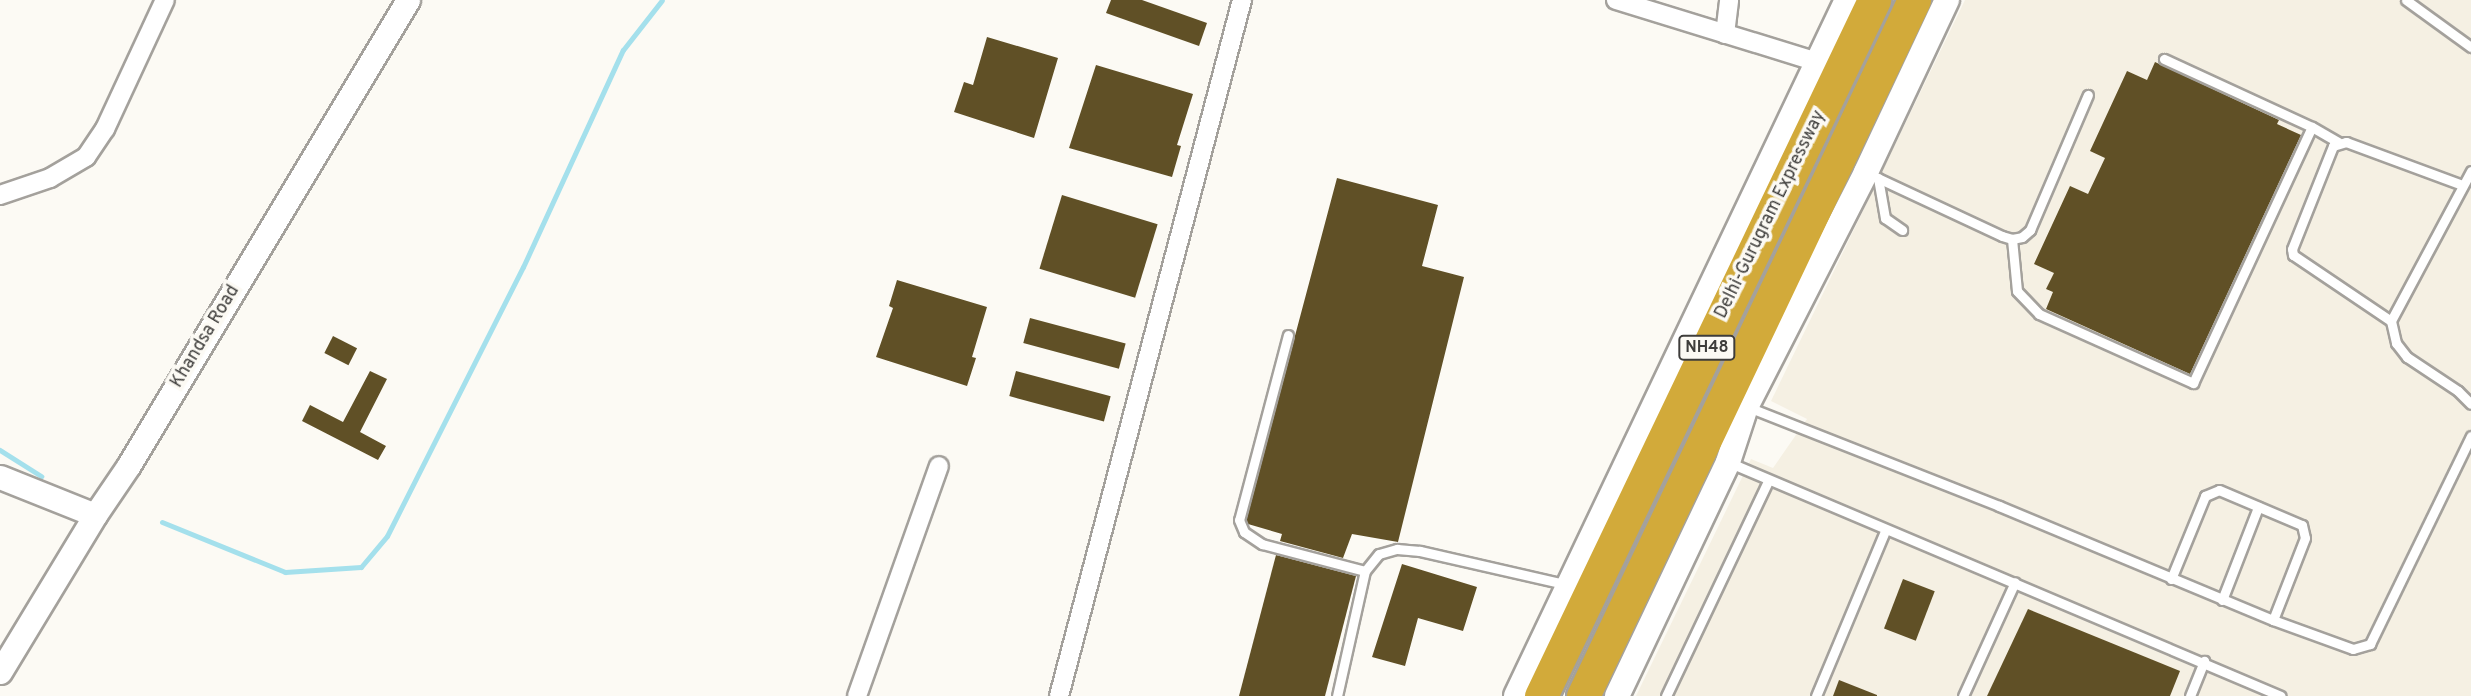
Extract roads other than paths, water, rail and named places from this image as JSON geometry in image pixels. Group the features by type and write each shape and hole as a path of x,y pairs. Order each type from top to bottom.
{"highway":[{"name":"Delhi-Gurugram Expressway","path":"1541,696 1874,0"},
{"name":"Delhi-Gurugram Expressway","path":"1583,696 1914,0"}],"main road":[{"path":"1516,696 1847,0"},
{"path":"1617,696 1728,462 1746,407 1872,175 1947,0"}],"street":[{"path":"0,195 50,178 86,157 105,129 165,0"},
{"name":"Khandsa Road","path":"0,673 95,515 129,465 408,0"},
{"path":"1059,696 1242,0"},
{"path":"1616,0 1818,62"},
{"path":"1725,34 1729,0"},
{"path":"857,696 939,466"},
{"path":"0,477 95,515"}],"lane":[{"path":"2406,0 2471,47"},
{"path":"2164,59 2312,127 2338,142 2346,142 2462,185"},
{"path":"1872,175 2012,239 2022,237 2030,230 2088,95"},
{"path":"2012,239 2017,290 2039,314 2193,383 2312,127"},
{"path":"2338,142 2327,161 2292,253 2390,321 2396,343 2407,357 2458,391 2471,404"},
{"path":"2390,321 2471,171"},
{"path":"1872,175 1885,218 1902,230"},
{"path":"1289,335 1239,520 1244,532 1262,544 1365,571"},
{"path":"1746,407 1999,506 2222,600 2353,649 2370,644 2471,436"},
{"path":"1728,462 1885,531 2015,582 2281,696"},
{"path":"1666,696 1768,481"},
{"path":"2171,579 2205,496 2219,490 2302,525 2305,531 2305,538 2273,620"},
{"path":"2222,600 2258,507"},
{"path":"1816,696 1885,531"},
{"path":"1337,696 1365,571 1379,554 1410,549 1570,585"},
{"path":"1962,696 2015,582"},
{"path":"2190,696 2204,661"}],"waterway":[{"path":"162,522 285,572 361,567 387,536 523,267 623,50 662,0"},
{"path":"0,450 41,476"}]}
